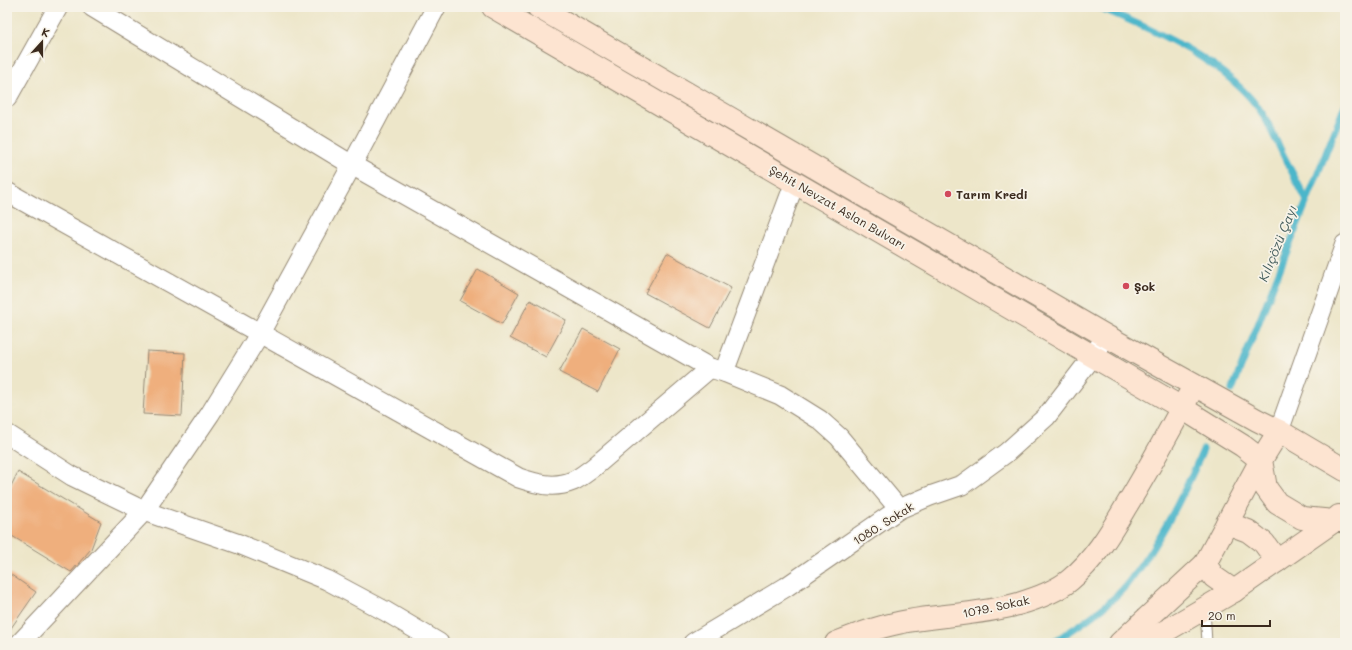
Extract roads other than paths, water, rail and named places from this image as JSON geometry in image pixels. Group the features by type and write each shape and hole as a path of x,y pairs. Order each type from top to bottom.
{"main road":[{"name":"Şehit Nevzat Aslan Bulvarı","path":"493,7 1182,408 1243,446 1261,460"},
{"name":"Şehit Nevzat Aslan Bulvarı","path":"538,7 1106,336 1279,431"},
{"name":"1079. Sokak","path":"836,643 875,629 906,621 1018,604 1047,594 1070,581 1090,561 1112,529 1134,493 1194,385"},
{"path":"1120,643 1205,564 1261,460 1279,431 1345,470"},
{"path":"1261,460 1266,488 1277,503 1302,518 1341,517"},
{"path":"1144,643 1234,591 1341,517"},
{"path":"1227,523 1248,531 1259,539 1264,543 1277,561"},
{"path":"1205,564 1214,577 1234,591"}],"street":[{"path":"7,98 58,7"},
{"path":"92,7 352,165 717,370 780,395 820,420 839,437 899,509"},
{"path":"20,643 144,511 210,414 260,333 436,7"},
{"path":"7,192 519,478 541,485 559,485 574,481 594,467 717,370 795,182"},
{"path":"1279,431 1345,244"},
{"name":"1080. Sokak","path":"693,643 786,587 899,509 962,485 1006,453 1046,417 1093,356 1106,336"},
{"path":"7,434 72,476 144,511 239,544 327,580 385,611 439,643"}],"lane":[{"path":"1205,608 1207,643"}],"waterway":[{"path":"1098,7 1143,26 1190,50 1212,64 1232,80 1249,97 1264,116 1307,201"},
{"name":"Kılıçözü Çayı","path":"1232,390 1345,105"},
{"name":"Kılıçözü Çayı","path":"1050,643 1090,618 1123,589 1158,540 1177,505 1203,450"}],"place":[{"name":"Tarım Kredi","path":"948,194"},
{"name":"Şok","path":"1126,286"}]}
